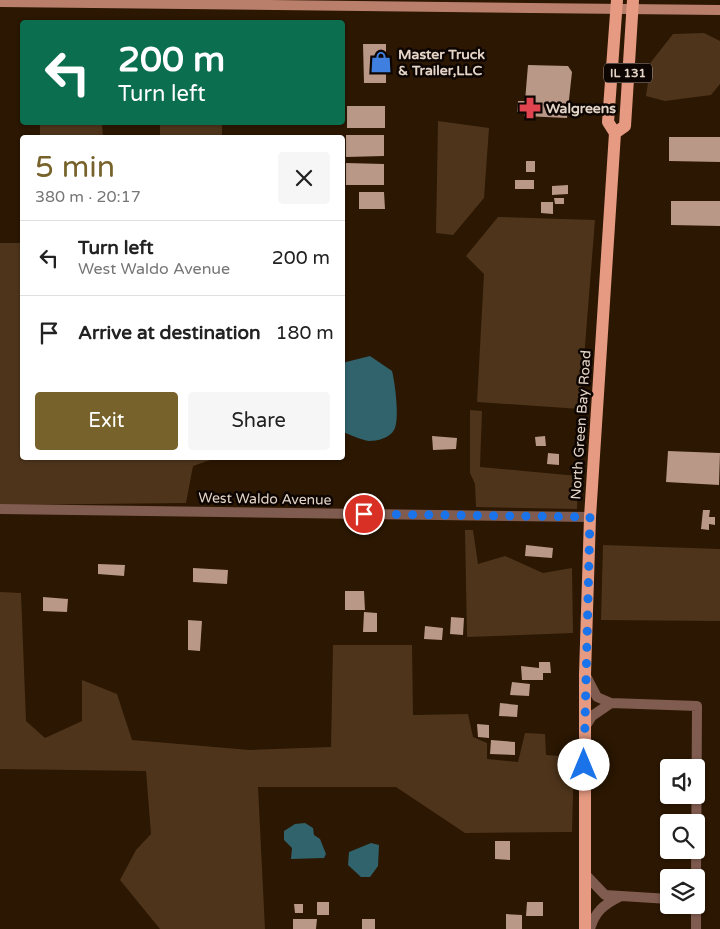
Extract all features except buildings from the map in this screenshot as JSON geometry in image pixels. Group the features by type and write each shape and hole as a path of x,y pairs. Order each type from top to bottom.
{"main road":[{"path":"0,2 617,4 720,10"},
{"name":"North Green Bay Road","path":"585,929 584,728 590,517 615,133 608,122 617,4"},
{"name":"North Green Bay Road","path":"615,133 625,126 633,5"}],"street":[{"name":"West Waldo Avenue","path":"0,509 590,517"},
{"path":"585,674 597,697 611,704 697,706 696,869"},
{"path":"584,728 592,716 611,704"},
{"path":"584,873 601,892 619,897 660,898"},
{"path":"590,929 594,914 606,903 619,897"},
{"path":"696,914 696,929"}],"shaded area":[{"path":"704,33 720,41 720,84 711,95 665,101 646,96 651,62 673,34"},
{"path":"438,121 489,128 484,198 453,235 436,233"},
{"path":"40,125 102,125 103,135 40,135"},
{"path":"160,125 222,125 222,135 160,135"},
{"path":"498,217 595,220 580,409 477,402 484,274 466,256"},
{"path":"0,243 20,243 20,460 210,460 193,466 186,503 0,505"},
{"path":"470,410 482,411 480,467 578,476 577,509 476,507 475,484 470,473"},
{"path":"465,530 473,530 478,564 505,556 543,573 572,568 573,633 467,637"},
{"path":"603,545 720,549 720,621 601,620"},
{"path":"0,592 21,593 26,721 45,738 82,721 82,680 117,694 132,740 250,750 331,747 333,645 412,645 413,715 468,714 473,737 487,743 487,759 518,762 525,733 545,734 546,755 574,757 572,832 465,833 396,787 258,787 265,929 160,929 120,880 136,850 151,834 146,771 0,769"}],"water":[{"path":"370,356 392,371 396,392 397,418 394,430 390,435 369,441 345,433 345,362"},
{"path":"305,823 313,828 314,835 320,839 326,854 324,858 291,859 292,848 284,840 284,831 295,824"},
{"path":"371,843 379,845 378,866 370,877 361,877 348,865 349,852"}],"place":[{"name":"Master Truck & Trailer,LLC","path":"381,62"},
{"name":"Walgreens","path":"530,108"}],"route":[{"path":"364,514 590,517 584,765"}]}
